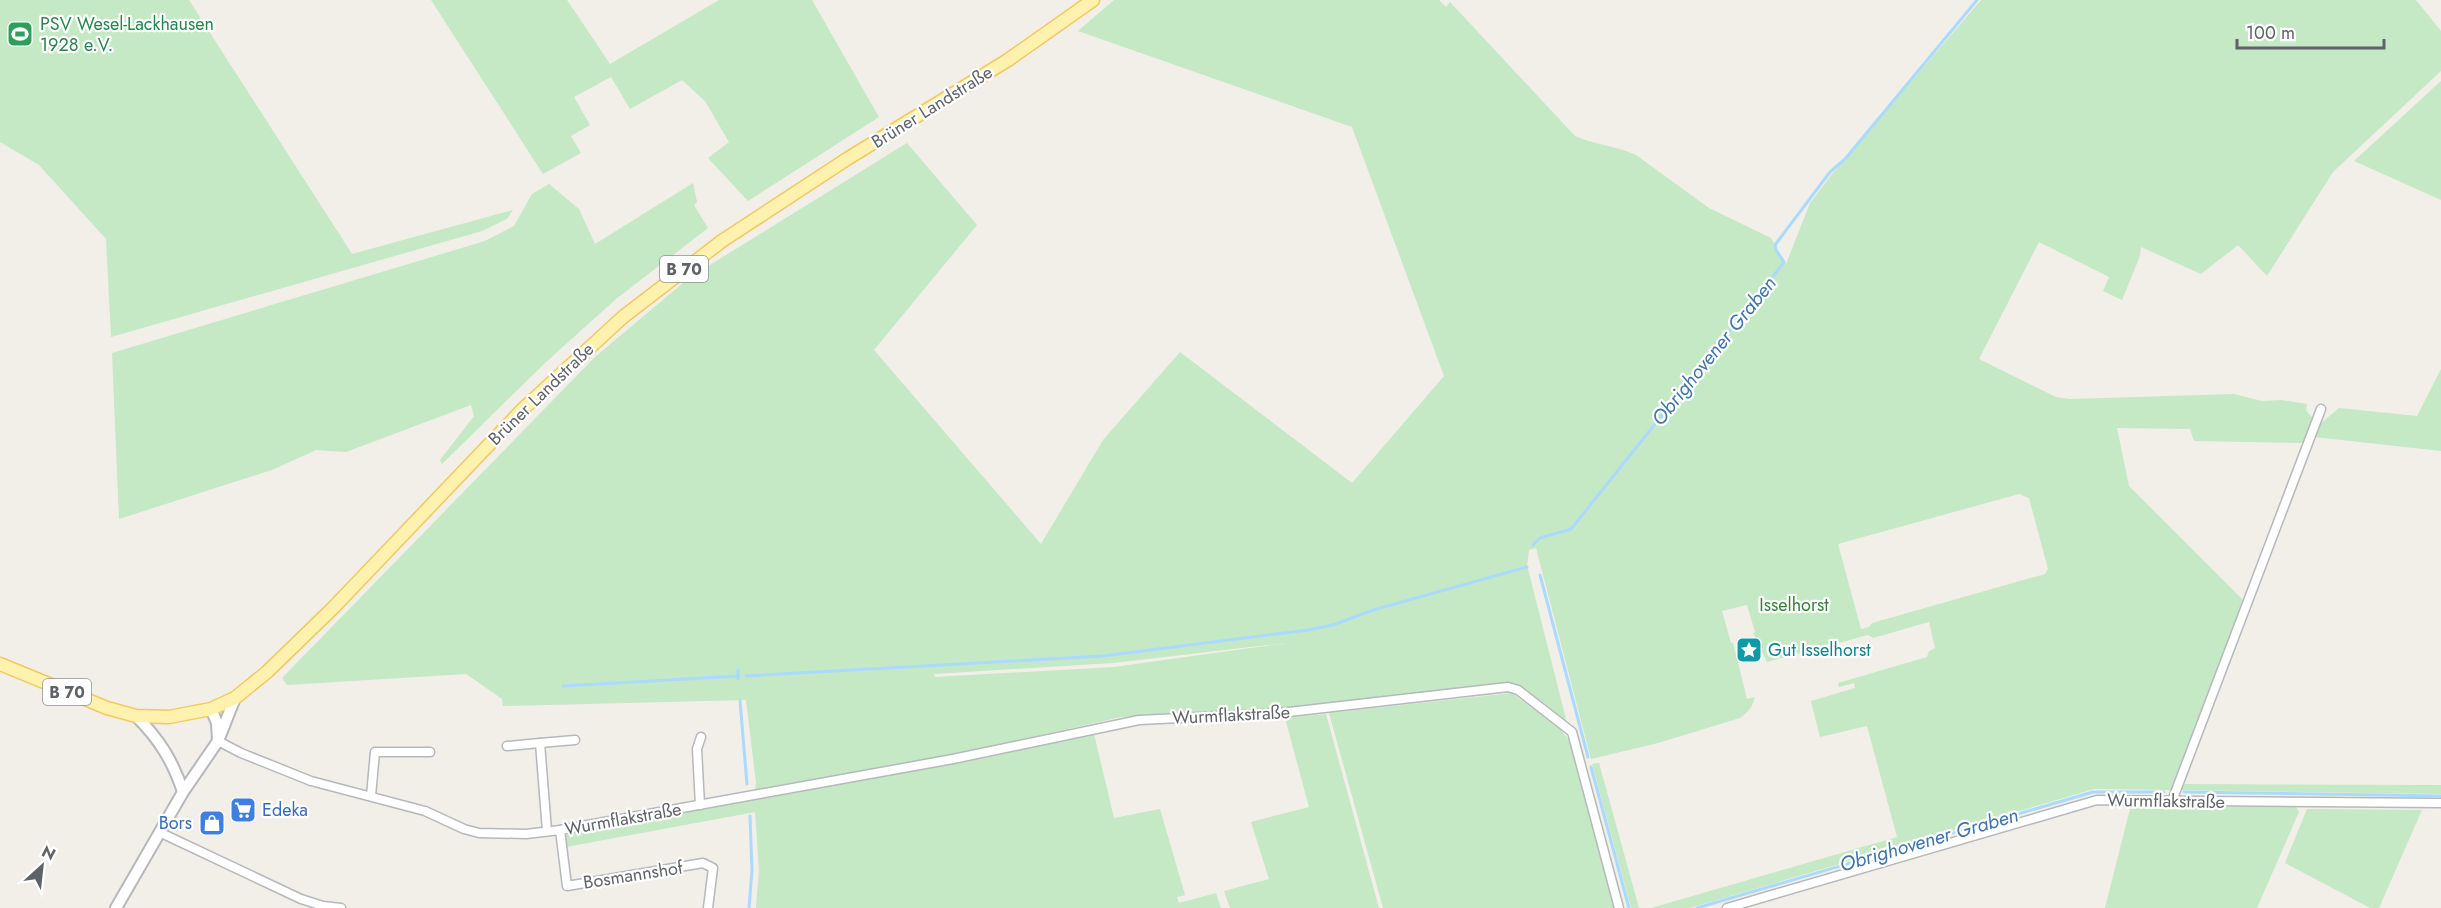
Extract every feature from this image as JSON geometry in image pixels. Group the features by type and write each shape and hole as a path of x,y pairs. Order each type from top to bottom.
{"main road":[{"name":"Brüner Landstraße","path":"0,664 107,708 136,716 169,717 212,709 235,698 267,672 333,608 522,409 623,317 722,241 838,165 1008,60 1093,0"}],"street":[{"path":"2172,801 2321,410"},
{"name":"Wurmflakstraße","path":"218,741 241,753 311,781 425,811 464,829 479,833 526,834 700,806 953,759 1139,720 1280,714 1508,687 1518,690 1572,732 1619,908"},
{"path":"116,908 183,792 218,741 235,698"},
{"path":"212,709 217,723 218,741"},
{"path":"136,716 164,748 175,768 183,792"},
{"name":"Wurmflakstraße","path":"700,806 698,749 701,737"},
{"path":"507,746 575,740"},
{"name":"Wurmflakstraße","path":"540,743 547,831"},
{"path":"371,796 375,752 430,752"},
{"name":"Wurmflakstraße","path":"1727,908 2097,800 2441,803"},
{"name":"Bosmannshof","path":"560,830 567,886 703,863 713,867 708,908"},
{"path":"159,832 301,899 323,906 342,908"}],"green space":[{"path":"0,0 189,0 352,254 513,210 507,219 482,231 111,337 106,239 39,165 0,142"},
{"path":"431,0 567,0 610,64 719,0 812,0 879,117 748,201 708,158 729,142 705,101 682,80 630,109 611,77 574,97 590,125 571,136 581,153 543,174"},
{"name":"Isselhorst","path":"1114,0 1439,0 1446,7 1450,2 1575,136 1636,155 1709,208 1771,238 1786,264 1810,203 1832,174 1981,0 2416,0 2441,31 2441,71 2333,172 2267,276 2238,245 2201,274 2141,247 2140,256 2122,300 2103,291 2109,277 2039,242 1979,359 2056,397 2070,399 2234,394 2262,401 2282,400 2307,404 2306,410 2314,420 2305,443 2194,441 2190,429 2117,428 2129,486 2243,600 2171,790 2094,789 1690,908 1651,908 1897,837 1867,726 1820,737 1811,701 1855,688 1854,683 1839,687 1838,683 1927,657 1929,651 1935,648 1929,622 1873,638 1868,635 1767,662 1753,633 1755,632 1747,605 1722,611 1731,643 1733,643 1747,699 1755,697 1748,711 1740,718 1658,743 1591,759 1536,548 1529,550 1527,565 1567,723 1515,683 1269,710 1121,717 1041,735 1044,745 1094,734 1114,818 1160,809 1185,895 1177,897 1179,903 1216,893 1221,908 756,908 759,870 755,812 566,847 565,838 569,831 754,799 756,783 746,700 503,706 502,699 466,674 287,685 282,678 596,356 689,278 907,143 977,225 874,350 1041,544 1103,440 1180,352 1352,483 1444,376 1352,127 1078,31","holes":["2019,494 2029,498 2048,569 2045,574 1872,623 1869,627 1861,629 1838,544","1286,643 1114,667 935,677 934,674 1113,663"]},
{"path":"2441,81 2441,200 2354,161"},
{"path":"693,183 697,202 694,205 708,228 616,299 545,363 442,464 440,460 474,416 471,405 346,452 316,450 272,470 119,519 112,353 485,241 514,226 532,194 549,184 579,209 595,244"},
{"path":"2441,369 2441,451 2314,437 2319,425 2339,408 2417,416"},
{"path":"1512,693 1562,731 1572,745 1615,908 1383,908 1329,713"},
{"path":"1326,714 1379,908 1230,908 1224,891 1269,879 1251,822 1309,807 1285,718"},
{"path":"1599,763 1639,908 1631,908 1592,764"},
{"path":"2184,784 2441,785 2441,794 2178,790"},
{"path":"2131,805 2296,807 2299,812 2257,908 2105,908"},
{"path":"2307,809 2422,810 2379,908 2370,908 2285,863"}],"waterway":[{"name":"Obrighovener Graben","path":"1533,545 1540,538 1571,529 1784,262 1775,245 1830,172 1845,159 1977,0"},
{"path":"746,676 1103,656 1308,630 1333,625 1373,610 1527,567"},
{"name":"Obrighovener Graben","path":"1540,575 1588,757"},
{"path":"738,670 738,679"},
{"path":"563,686 739,676"},
{"path":"740,701 747,784"},
{"name":"Obrighovener Graben","path":"1591,767 1629,908"},
{"name":"Obrighovener Graben","path":"1697,908 2093,792 2164,792"},
{"name":"Obrighovener Graben","path":"2184,792 2441,796"},
{"path":"749,908 752,870 750,816"}],"place":[{"name":"PSV Wesel-Lackhausen 1928 e.V.","path":"20,34"},
{"name":"Gut Isselhorst","path":"1749,650"},
{"name":"Edeka","path":"243,810"},
{"name":"Bors","path":"212,823"}]}
